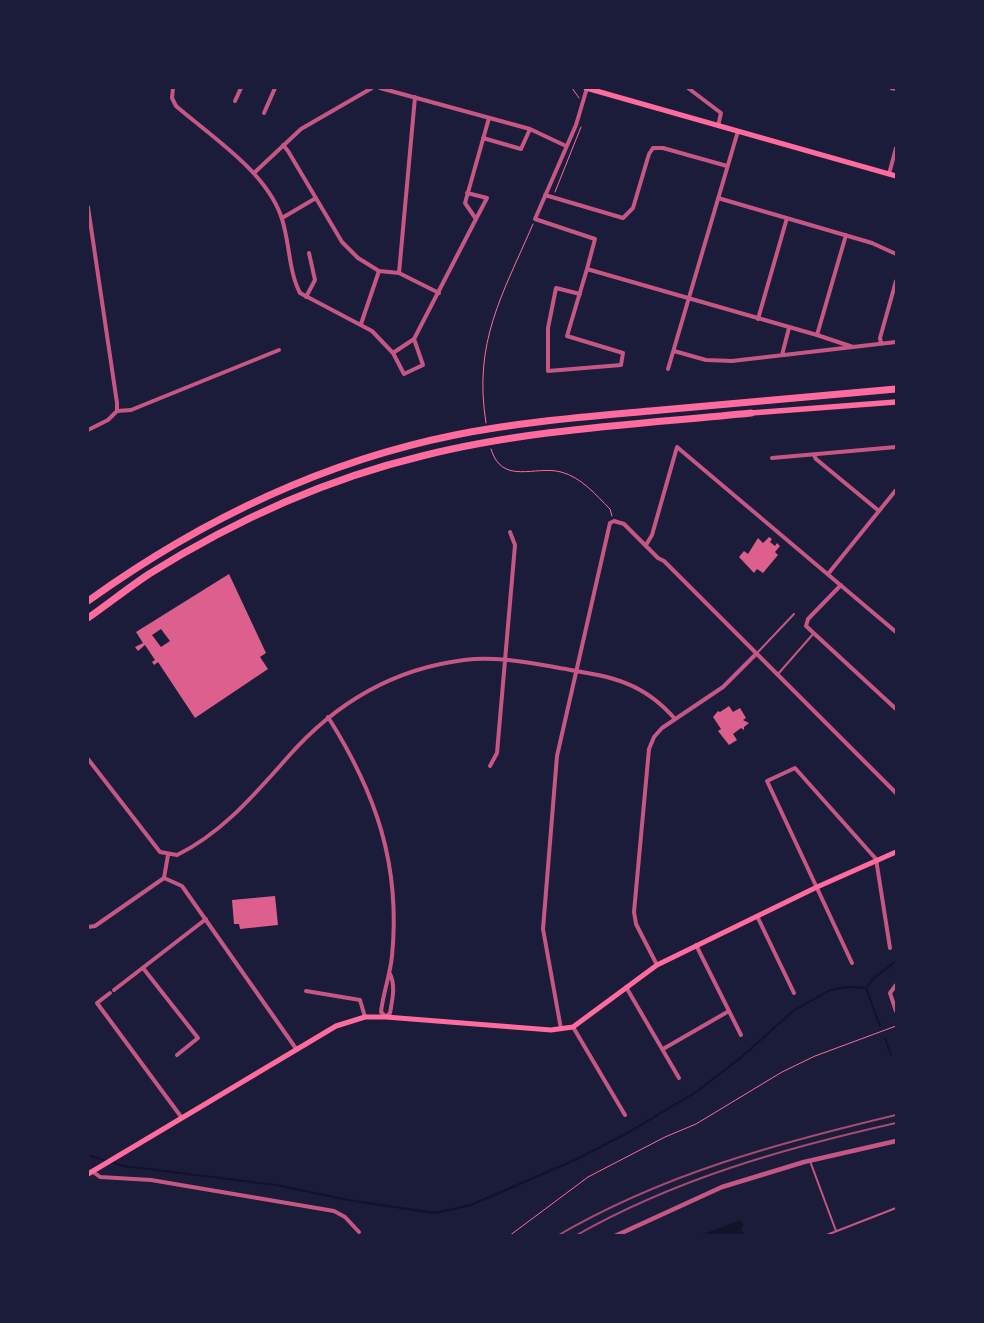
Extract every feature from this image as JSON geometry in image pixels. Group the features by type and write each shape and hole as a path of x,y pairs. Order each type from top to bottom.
{"highway":[{"path":"88,601 140,564 235,510 303,481 415,444 455,435 534,422 896,389"},
{"path":"88,618 148,575 239,524 308,494 380,468 462,447 537,434 751,413"}],"main road":[{"path":"586,88 896,176"},
{"path":"751,413 896,402"},
{"path":"90,1173 336,1026 365,1017 386,1017 561,1029 573,1027 657,965 876,859 896,852"}],"street":[{"path":"173,88 172,98 176,106 254,173 272,196 282,218 296,285 300,293 361,324 384,342 393,353 404,374 423,365 414,339"},
{"path":"235,101 241,88"},
{"path":"264,113 275,88"},
{"path":"254,173 301,128 372,88"},
{"path":"380,88 398,90 415,97 530,129 566,146"},
{"path":"580,294 556,288 548,328 548,371 620,364 623,354 567,336 580,294 596,239 535,219 576,125 586,88"},
{"path":"688,88 720,113 718,126"},
{"path":"891,88 896,89"},
{"path":"399,273 415,97"},
{"path":"476,219 465,203 489,118"},
{"path":"482,138 521,149 530,129"},
{"path":"668,369 738,131"},
{"path":"283,145 288,150 342,242 358,258 379,271 399,273 439,293"},
{"path":"545,195 623,218 633,208 649,154 653,148 663,148 727,166"},
{"path":"889,174 896,148"},
{"path":"393,353 414,339 487,198 467,193"},
{"path":"282,218 316,198"},
{"path":"718,198 846,235 896,254"},
{"path":"88,207 117,411"},
{"path":"758,319 786,218"},
{"path":"817,335 846,235"},
{"path":"306,297 315,280 309,253"},
{"path":"587,269 853,347"},
{"path":"361,324 379,271"},
{"path":"881,343 880,338 896,281"},
{"path":"782,355 789,328"},
{"path":"674,351 717,361 896,342"},
{"path":"88,430 108,420 117,411 131,410 279,350"},
{"path":"646,545 652,535 677,447 896,632"},
{"path":"772,458 896,447"},
{"path":"814,455 816,459 880,510"},
{"path":"828,574 877,517 880,510 896,490"},
{"path":"561,1029 543,929 557,756 610,523 614,521 624,524 896,793"},
{"path":"490,766 497,753 506,660 515,545 510,532"},
{"path":"841,585 806,622 806,626 896,709"},
{"path":"657,965 636,924 635,898 649,749 654,737 662,728 723,687 756,654"},
{"path":"88,759 160,852 168,855 177,855 187,851 236,814 301,741 350,700 378,684 420,668 465,659 506,660 576,671 636,686 660,703 675,719"},
{"path":"328,717 368,787 387,846 395,905 390,974 382,1000 381,1012 386,1017 390,1013 394,981 390,974"},
{"path":"852,963 767,781 795,768 876,859 890,948"},
{"path":"88,928 95,926 164,878 168,855"},
{"path":"164,878 182,886 297,1050"},
{"path":"757,916 794,993"},
{"path":"114,990 206,920"},
{"path":"696,946 741,1036"},
{"path":"143,968 198,1038 177,1055"},
{"path":"896,985 890,993 896,1011"},
{"path":"626,987 679,1078"},
{"path":"306,991 360,1000 365,1017"},
{"path":"110,994 97,1003 182,1118"},
{"path":"663,1049 729,1011"},
{"path":"573,1027 625,1115"},
{"path":"615,1236 722,1187 810,1161 896,1141"},
{"path":"90,1173 100,1177 151,1180 334,1211 345,1217 359,1232"}],"lane":[{"path":"756,654 794,614"},
{"path":"777,674 814,633"},
{"path":"810,1161 836,1231"},
{"path":"824,1236 896,1208"}],"path":[{"path":"572,88 578,96"},
{"path":"552,197 582,130 581,121"},
{"path":"486,422 482,373 487,335 535,219"},
{"path":"491,449 498,464 510,471 554,471 576,478 610,509 614,521"},
{"path":"509,1236 588,1177 665,1137 696,1124 782,1072 815,1056 896,1026"}],"shaded area":[{"path":"741,1220 744,1226 741,1228 744,1235 700,1235"}],"building":[{"path":"769,537 772,539 770,542 775,546 777,543 780,546 775,552 778,555 763,573 757,569 754,573 739,557 744,551 748,554 758,538 763,543"},
{"path":"229,574 266,653 260,657 268,669 195,718 158,662 154,665 152,662 155,660 145,645 138,651 135,647 143,643 136,632","holes":["161,629 170,641 161,647 152,635"]},
{"path":"729,706 733,712 740,708 746,718 743,720 749,723 744,727 744,730 741,728 733,734 737,740 729,745 718,731 721,729 713,717 718,711 720,712"},
{"path":"275,896 278,925 240,929 239,924 234,924 232,900"}],"waterway":[{"path":"111,1162 124,1166 276,1185 348,1200 435,1213 471,1205 575,1160 629,1132 696,1092 744,1055 793,1011 830,990 847,987 866,988 874,978 896,961"},
{"path":"866,988 880,1026"},
{"path":"885,1038 891,1055"},
{"path":"88,1155 107,1161"}],"railway":[{"path":"557,1236 597,1214 638,1195 722,1163 808,1137 896,1115"},
{"path":"575,1236 613,1216 691,1182 813,1143 896,1123"}]}
